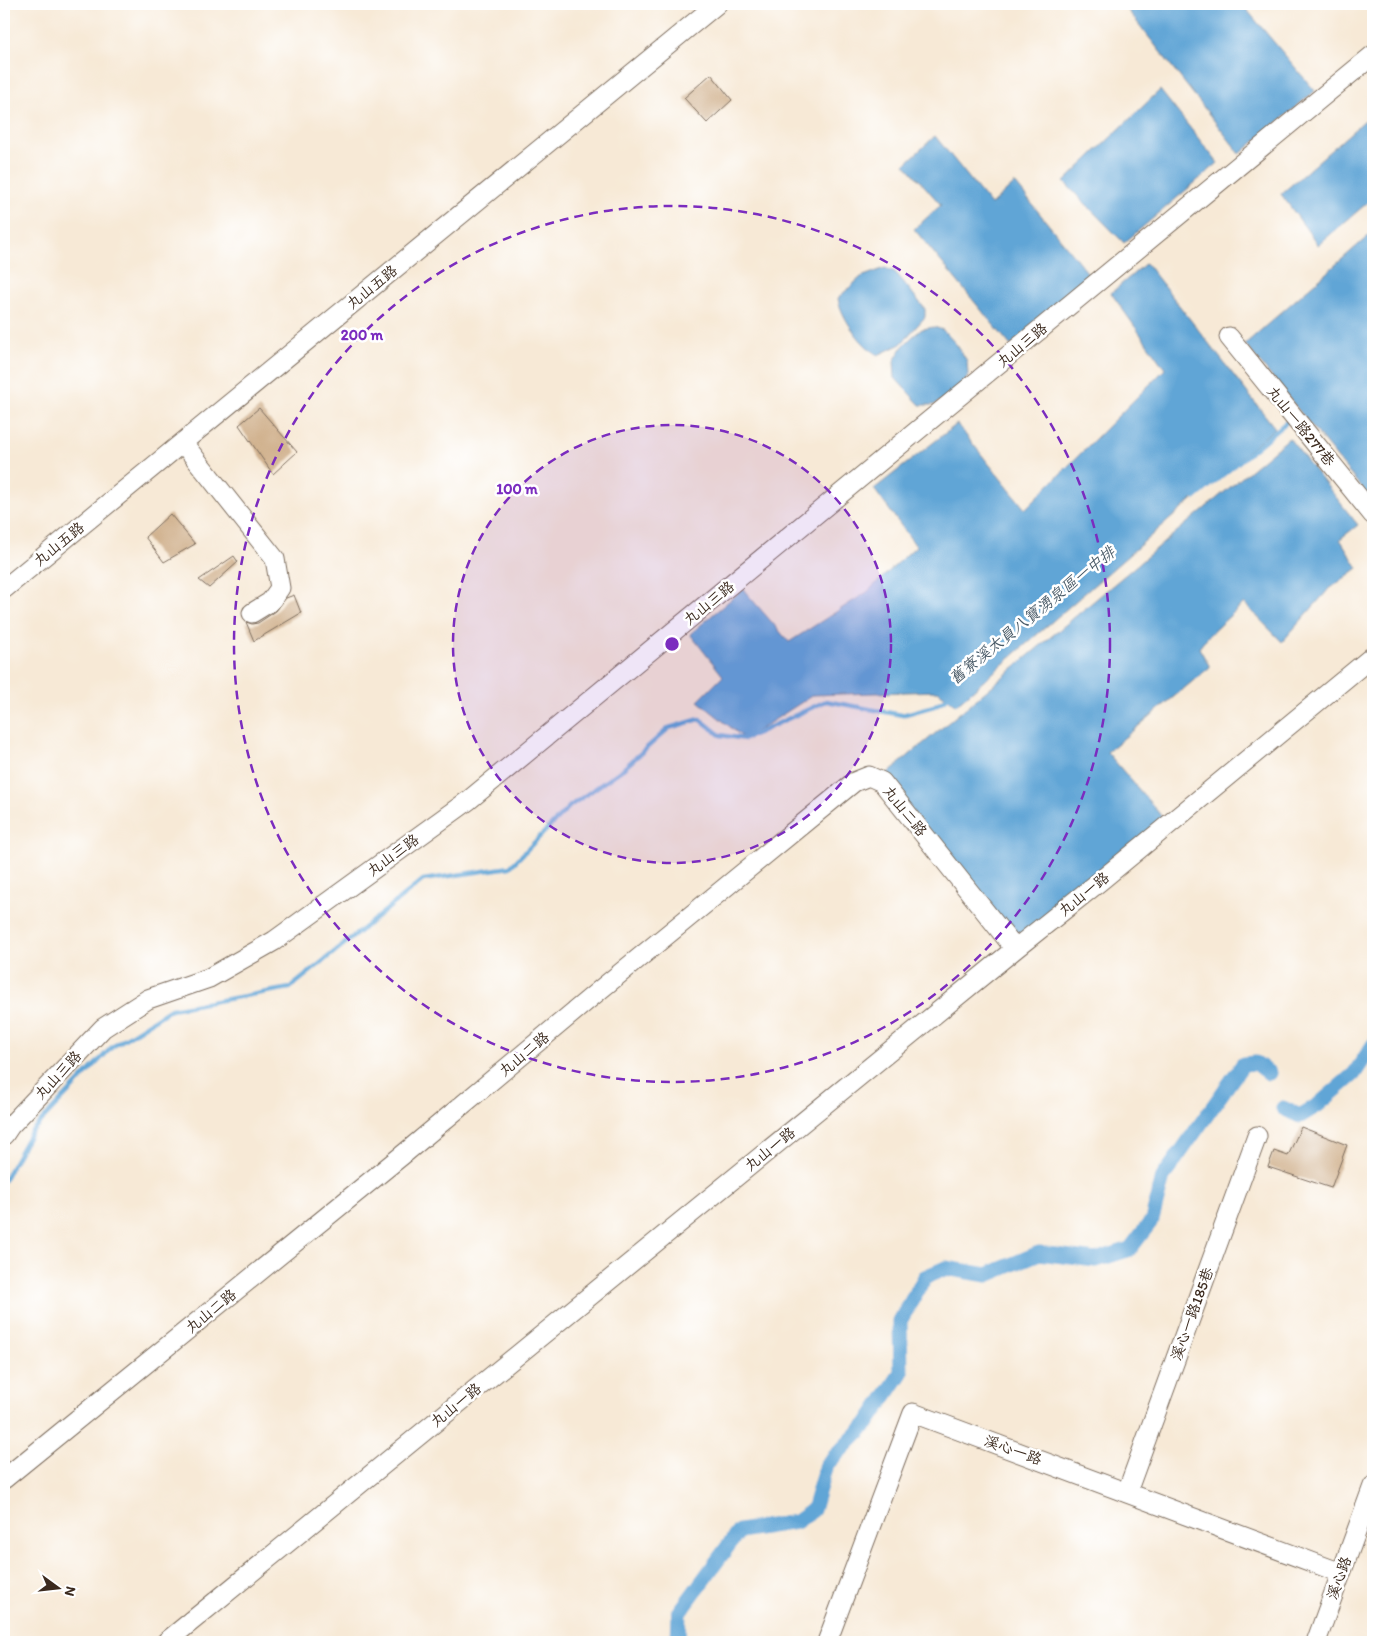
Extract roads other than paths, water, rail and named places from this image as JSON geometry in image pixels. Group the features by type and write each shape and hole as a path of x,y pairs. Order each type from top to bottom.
{"street":[{"name":"丸山五路","path":"4,590 717,4"},
{"name":"丸山三路","path":"4,1135 10,1126 103,1028 148,999 209,978 274,942 469,800 1373,55"},
{"name":"丸山一路277巷","path":"1229,337 1373,515"},
{"path":"183,443 275,559 280,588 270,602 252,613"},
{"name":"丸山一路","path":"166,1642 1099,882 1373,656"},
{"name":"丸山二路","path":"4,1479 398,1159 854,782 869,776 882,782 1015,949"},
{"name":"溪心一路185巷","path":"1127,1492 1257,1136"},
{"name":"溪心一路","path":"828,1642 913,1413 1341,1573"},
{"name":"溪心路","path":"1316,1642 1373,1486"}],"water":[{"path":"1123,4 1242,4 1315,91 1240,154"},
{"path":"1160,90 1218,163 1124,243 1064,182"},
{"path":"1373,113 1373,198 1318,245 1281,194"},
{"path":"935,136 991,205 1015,183 1091,277 1011,346 914,229 941,205 905,164"},
{"path":"1373,232 1373,502 1245,344"},
{"path":"1146,263 1275,428 956,705 938,691 813,695 745,739 698,701 723,676 690,634 743,589 789,642 867,592 916,546 874,489 957,424 1025,509 1165,369 1111,293"},
{"path":"885,268 895,272 902,280 925,309 925,317 901,344 878,355 865,345 847,322 838,298 861,277"},
{"path":"934,327 943,330 957,345 967,361 968,375 962,388 934,405 920,405 895,378 894,361 903,346 912,337 922,329"},
{"path":"1289,438 1358,525 1340,539 1358,568 1328,590 1282,642 1244,603 1209,635 1199,648 1210,667 1107,752 1164,819 1017,939 883,777"}],"waterway":[{"name":"舊寮溪太員八寶湧泉區一中排","path":"1195,498 1289,420"},
{"name":"舊寮溪太員八寶湧泉區一中排","path":"4,1180 31,1132 112,1047 171,1009 290,988 423,880 510,867 570,806 623,769 669,728 700,719 720,735 745,739 826,701 902,715 934,706 952,695"},
{"path":"1283,1108 1300,1116 1318,1105 1354,1074 1373,1045"},
{"path":"678,1642 679,1613 739,1531 796,1522 813,1510 826,1465 867,1424 901,1373 900,1321 925,1277 946,1268 987,1275 1039,1253 1096,1260 1130,1249 1152,1220 1163,1177 1243,1064 1256,1063 1269,1073"}]}
